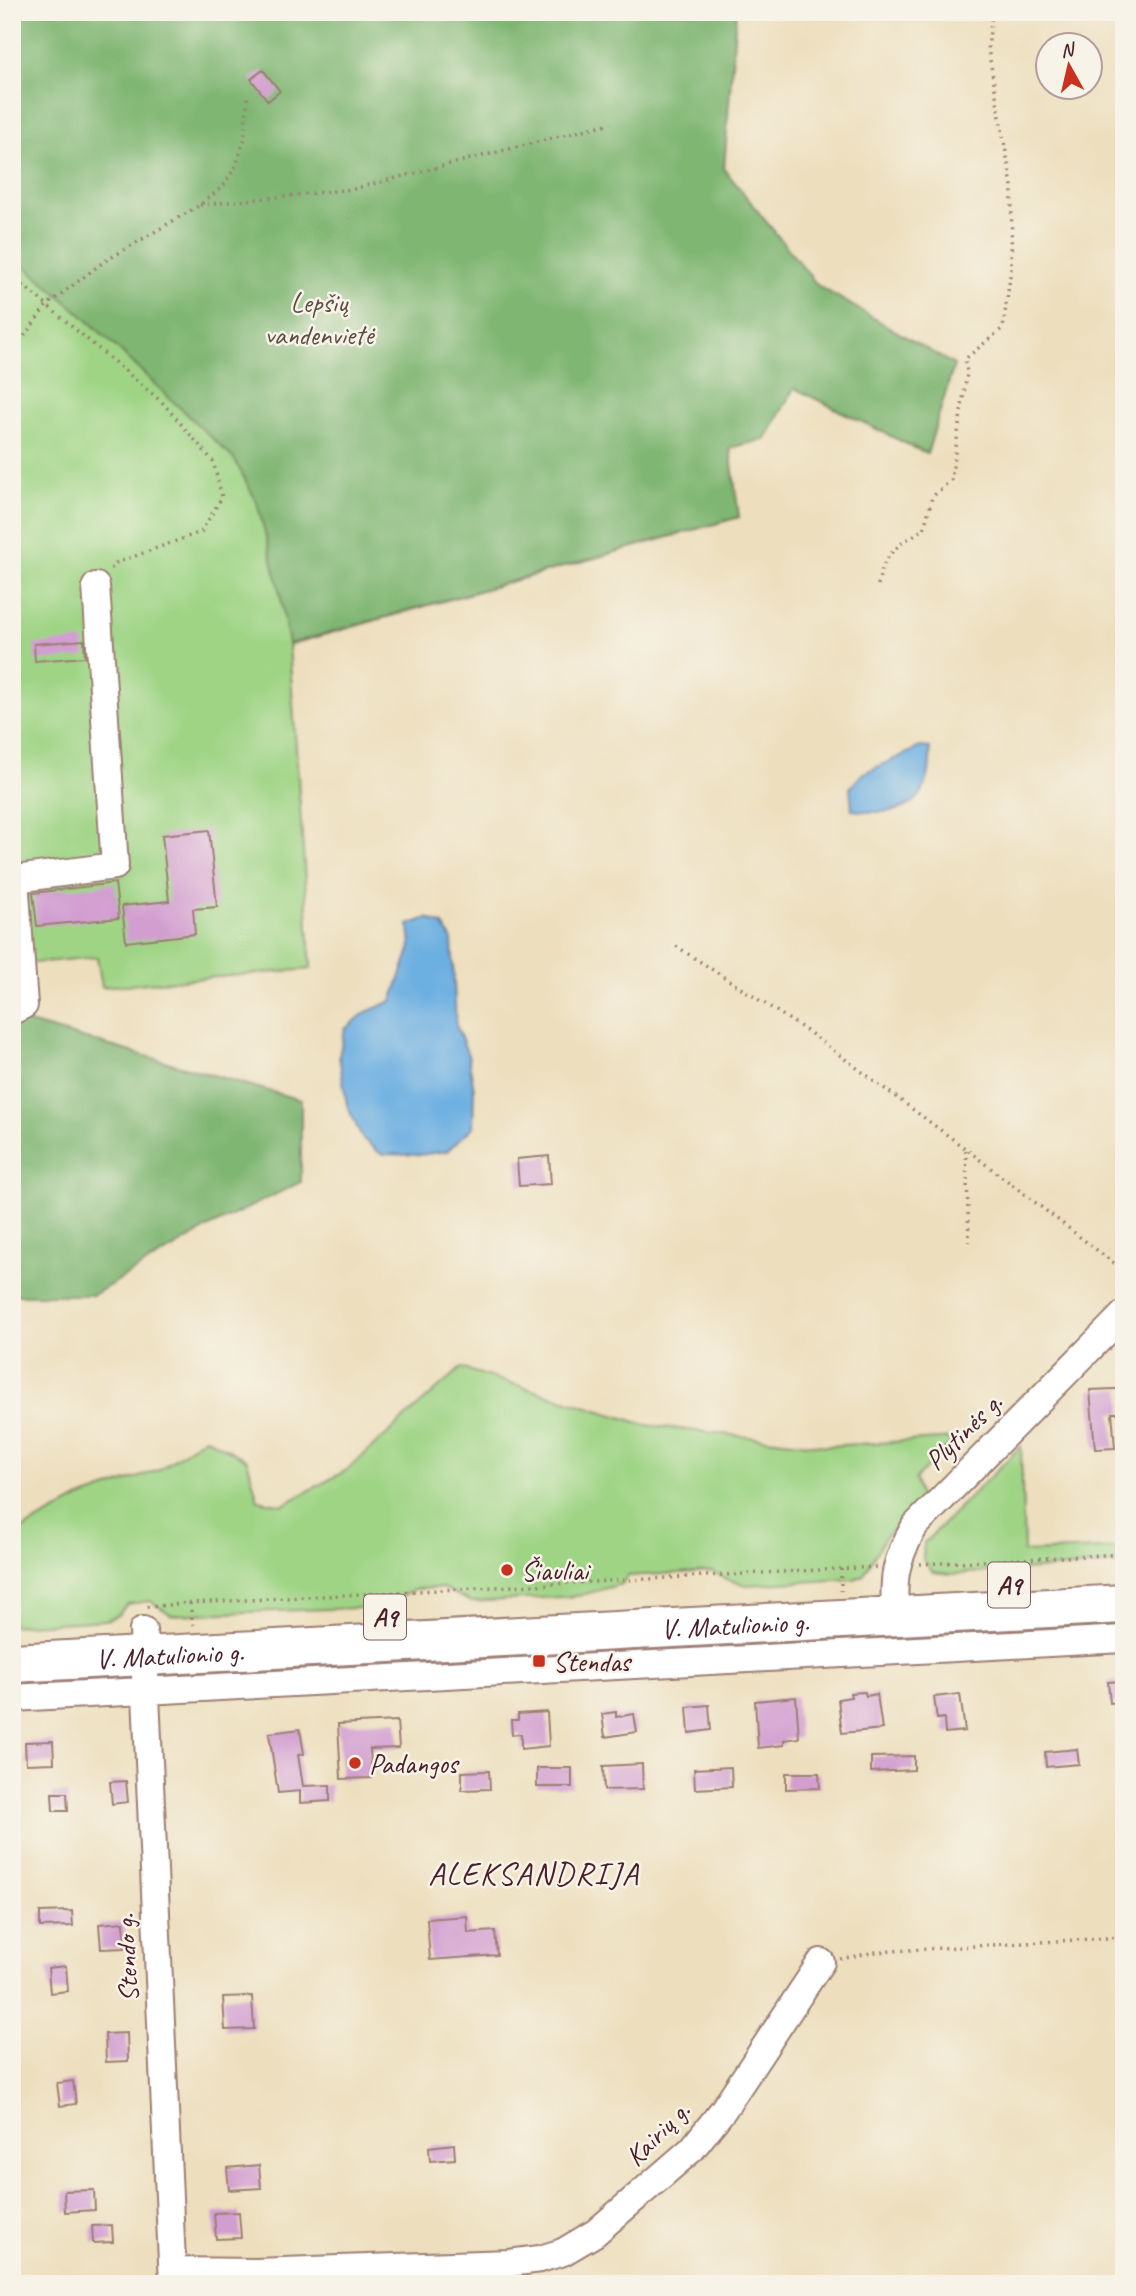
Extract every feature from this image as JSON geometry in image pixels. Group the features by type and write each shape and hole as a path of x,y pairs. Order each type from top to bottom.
{"highway":[{"name":"V. Matulionio g.","path":"12,1663 144,1659 895,1592 1124,1578"},
{"name":"V. Matulionio g.","path":"895,1592 1124,1604"},
{"name":"V. Matulionio g.","path":"12,1637 144,1659"}],"street":[{"path":"12,1011 24,1005 15,879 115,866 96,586"},
{"name":"Plytinės g.","path":"895,1592 903,1546 915,1525 1124,1314"},
{"path":"12,1698 144,1659 1124,1639"},
{"name":"Stendo g.","path":"144,1659 173,2277"},
{"name":"Kairių g.","path":"173,2277 509,2263 540,2259 563,2252 595,2233 692,2149 723,2110 821,1962"}],"path":[{"path":"878,585 881,564 904,542 923,529 932,497 951,480 967,373 965,359 1003,328 1011,270 1012,186 988,49 992,12"},
{"path":"12,354 47,305 102,263 200,205 223,186 236,166 244,141 248,94"},
{"path":"200,205 353,189 611,123"},
{"path":"12,276 162,402 213,461 222,497 201,532 116,563 96,586"},
{"path":"676,946 810,1033 1124,1271"},
{"path":"966,1149 969,1242"},
{"path":"144,1659 142,1608 190,1603 895,1592 1124,1555"},
{"path":"821,1962 876,1952 1124,1937"}],"green space":[{"name":"Lepšių vandenvietė","path":"12,12 739,517 289,645 311,969 102,987 97,957 12,965"},
{"name":"Lepšių vandenvietė","path":"12,12 736,12 724,169 817,285 954,365 927,454 794,388 766,439 730,448 739,517 289,644 278,583 257,502 234,459 81,314 12,255"},
{"path":"19,1020 301,1100 301,1182 213,1225 93,1295 12,1295 12,1024"},
{"path":"461,1368 646,1425 827,1446 957,1438 915,1479 921,1500 885,1537 863,1576 854,1579 746,1585 723,1578 713,1571 628,1576 622,1584 578,1596 471,1602 443,1588 414,1589 384,1607 172,1615 150,1601 127,1604 118,1615 106,1620 12,1626 12,1535 80,1498 159,1470 205,1437 247,1460 258,1500 283,1505 347,1470"},
{"path":"1021,1446 1024,1552 1124,1548 1124,1564 952,1574 933,1572 923,1559 924,1543"},
{"path":"424,1655 457,1661 171,1678 202,1668"},
{"path":"113,1672 121,1679 12,1694 12,1677"}],"water":[{"path":"920,747 930,748 930,767 920,795 912,803 887,812 852,810 850,788 862,774"},
{"path":"427,918 443,925 452,940 456,1025 468,1055 474,1089 473,1127 447,1151 419,1155 381,1154 362,1138 347,1105 339,1056 345,1029 366,1012 392,1001 411,947 409,925"}],"building":[{"path":"263,70 280,91 268,101 251,79"},
{"path":"84,640 85,657 35,661 34,644"},
{"path":"209,830 217,907 193,909 195,934 126,942 122,906 169,901 162,835"},
{"path":"115,883 119,918 37,926 33,893"},
{"path":"549,1156 551,1184 519,1186 517,1159"},
{"path":"1121,1389 1122,1413 1112,1413 1115,1448 1095,1449 1090,1390"},
{"path":"1124,1681 1124,1702 1110,1703 1108,1682"},
{"path":"865,1692 866,1696 877,1694 882,1729 842,1733 838,1699 851,1697 850,1693"},
{"path":"960,1694 965,1731 945,1733 944,1718 937,1719 934,1697"},
{"path":"796,1697 799,1738 784,1740 784,1745 758,1748 755,1701"},
{"path":"709,1705 711,1730 689,1733 687,1707"},
{"path":"547,1712 549,1746 521,1749 521,1734 512,1735 511,1720 518,1720 518,1714"},
{"path":"616,1712 616,1717 634,1714 637,1732 605,1737 602,1714"},
{"name":"Padangos","path":"397,1721 399,1748 370,1749 372,1778 341,1779 338,1724"},
{"path":"300,1729 304,1754 298,1755 303,1786 330,1785 330,1801 300,1803 300,1791 278,1793 269,1733"},
{"path":"53,1741 54,1763 26,1764 25,1742"},
{"path":"1077,1749 1079,1764 1046,1767 1045,1752"},
{"path":"914,1756 914,1770 871,1772 871,1757"},
{"path":"642,1764 643,1789 604,1790 603,1766"},
{"path":"731,1767 732,1787 695,1789 694,1769"},
{"path":"537,1768 572,1768 572,1787 537,1787"},
{"path":"489,1771 490,1789 462,1790 462,1772"},
{"path":"786,1773 819,1773 820,1788 786,1789"},
{"path":"126,1781 128,1802 112,1804 110,1782"},
{"path":"52,1793 67,1793 68,1811 53,1811"},
{"path":"72,1911 73,1926 40,1927 40,1912"},
{"path":"467,1916 468,1933 495,1931 497,1955 430,1960 427,1919"},
{"path":"124,1922 125,1948 101,1949 99,1924"},
{"path":"66,1966 68,1991 50,1993 48,1968"},
{"path":"252,1996 254,2029 225,2030 223,1997"},
{"path":"127,2033 128,2061 106,2062 105,2034"},
{"path":"73,2081 76,2104 60,2106 57,2083"},
{"path":"454,2144 455,2159 430,2161 429,2147"},
{"path":"259,2165 261,2188 229,2190 227,2168"},
{"path":"94,2190 95,2210 65,2212 64,2191"},
{"path":"239,2212 241,2238 216,2239 214,2213"},
{"path":"112,2225 113,2242 93,2243 92,2226"}],"place":[{"name":"Šiauliai","path":"507,1570"},
{"name":"Stendas","path":"539,1661"},
{"name":"Padangos","path":"355,1763"}],"district":[{"name":"ALEKSANDRIJA","path":"534,1873"}]}
